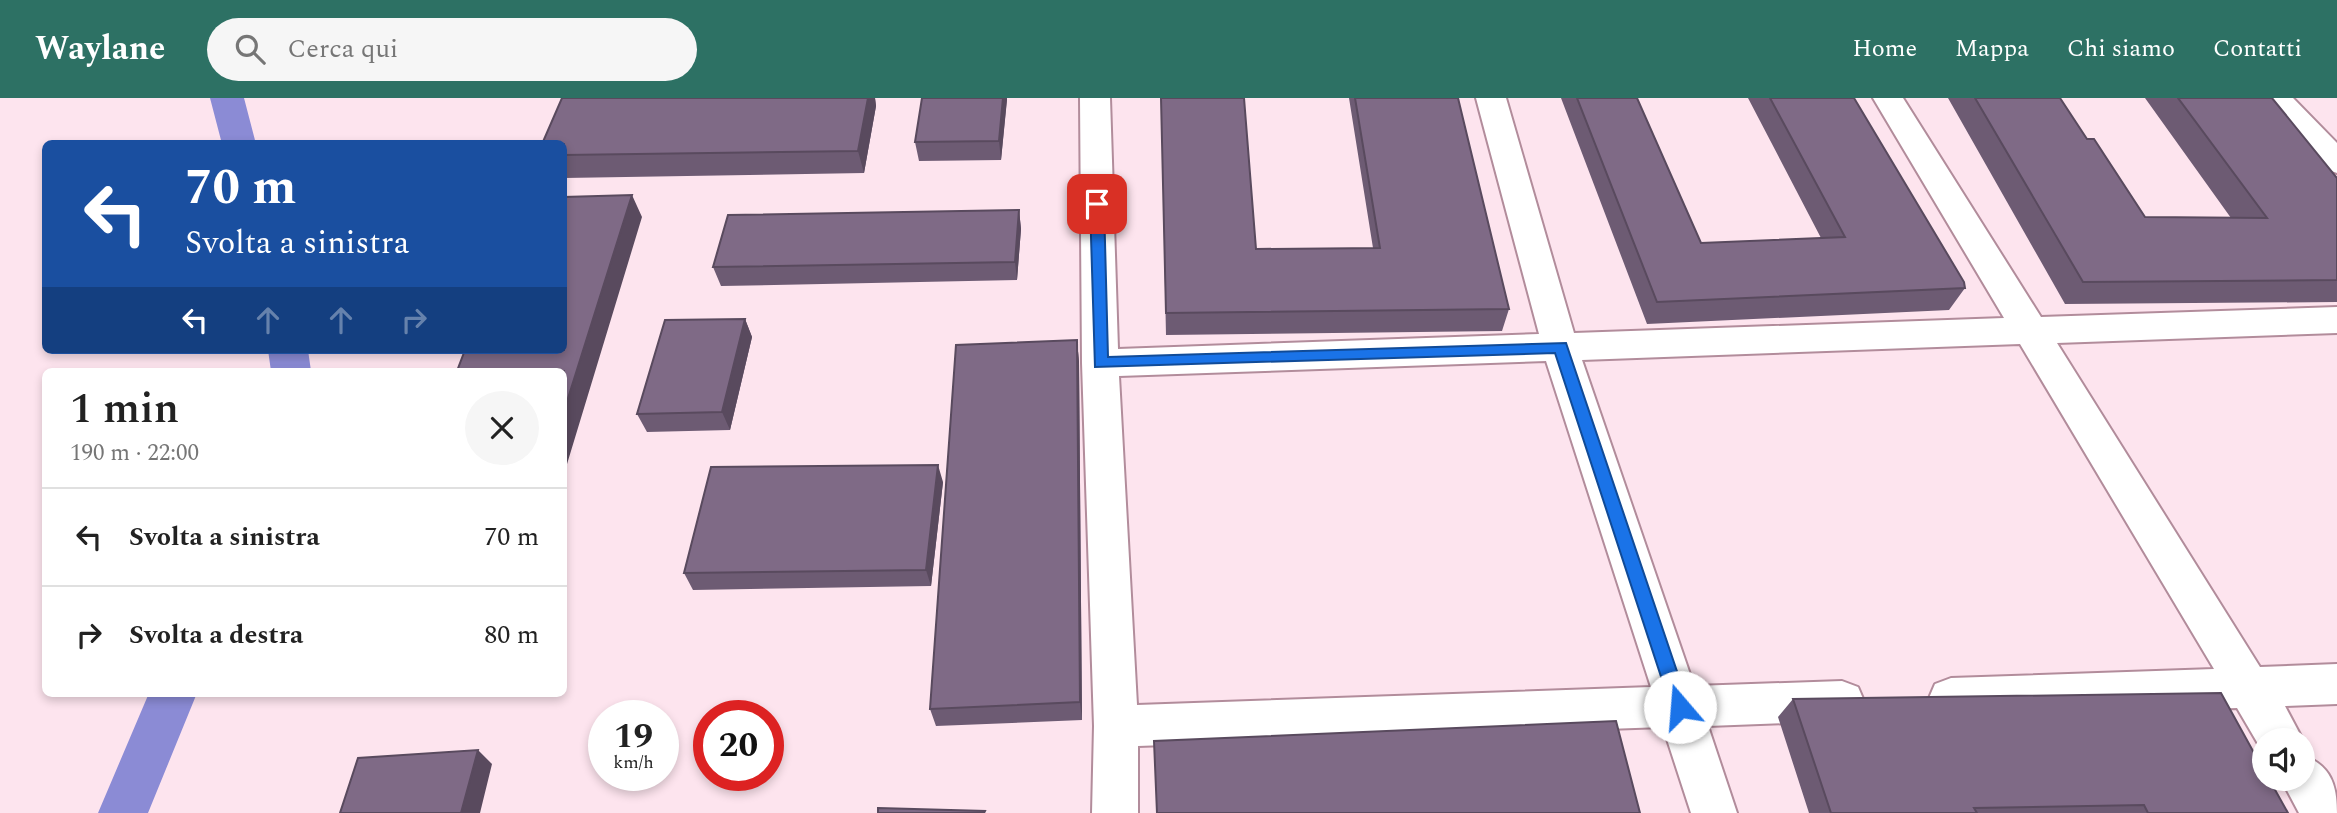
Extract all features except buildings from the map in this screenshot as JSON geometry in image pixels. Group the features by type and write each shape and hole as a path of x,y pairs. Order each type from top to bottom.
{"lane":[{"path":"1095,98 1100,363 1116,726 1115,813"},
{"path":"1492,98 1560,347 1714,813"},
{"path":"1888,98 2273,728"},
{"path":"2276,98 2337,162"},
{"path":"1100,363 2337,320"},
{"path":"1116,726 2337,684"},
{"path":"2312,791 2325,813"}],"waterway":[{"path":"227,98 238,140"},
{"path":"289,354 291,368"},
{"path":"123,813 171,697"}],"route":[{"path":"1097,204 1100,363 1560,347 1680,707"}]}
